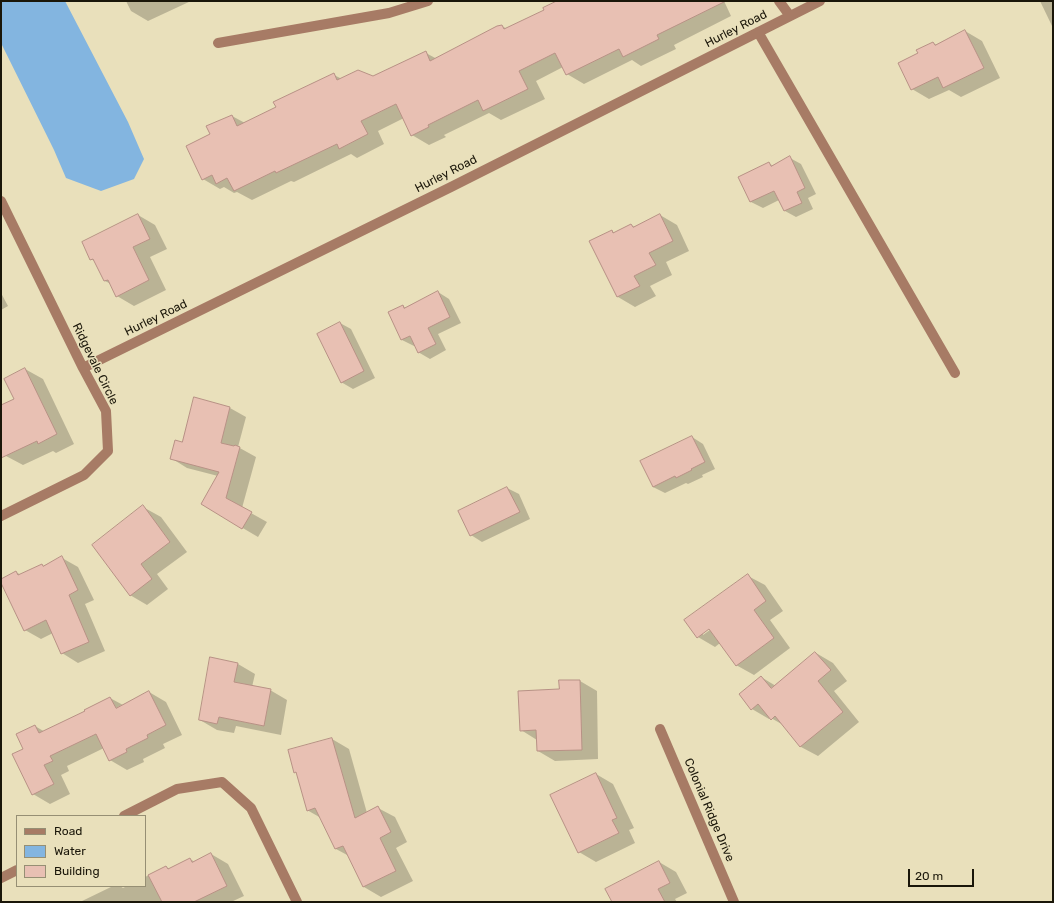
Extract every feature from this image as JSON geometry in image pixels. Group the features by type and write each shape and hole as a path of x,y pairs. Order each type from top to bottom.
{"street":[{"path":"218,43 389,13 428,1"},
{"path":"780,1 790,16"},
{"name":"Hurley Road","path":"83,368 450,187 820,1"},
{"path":"758,32 955,373"},
{"name":"Ridgevale Circle","path":"1,201 83,368 106,411 108,451 84,475 1,516"},
{"name":"Colonial Ridge Drive","path":"660,729 734,902"},
{"path":"126,815 177,789 222,782 251,808 297,902"},
{"path":"1,878 16,870"}],"water":[{"path":"1,1 65,1 128,122 144,159 134,179 101,191 66,178 54,150 1,43"}],"building":[{"path":"557,1 726,1 657,35 659,39 623,57 619,49 566,75 555,53 519,71 528,89 483,111 478,100 428,125 429,127 411,136 396,104 361,121 368,134 339,149 337,144 234,191 227,178 216,184 212,175 202,180 186,146 210,134 206,126 232,115 237,126 276,107 273,102 334,73 337,80 358,70 373,76 426,51 430,61 497,26 502,25 504,29 544,10 543,8"},
{"path":"965,30 984,68 943,88 938,77 911,90 898,63 918,53 916,50 933,42 935,45"},
{"path":"790,156 805,188 797,192 802,203 784,211 774,191 750,202 738,177 769,162 771,166"},
{"path":"138,214 150,239 133,247 149,280 116,297 108,280 104,281 93,259 90,260 82,242"},
{"path":"660,214 673,241 649,253 656,265 634,276 640,286 617,297 589,241 612,230 613,233 631,224 633,227"},
{"path":"438,291 450,317 428,328 436,344 418,353 410,336 401,340 388,312 403,305 404,308"},
{"path":"340,322 364,371 341,383 317,334"},
{"path":"25,368 57,434 38,444 37,441 1,458 1,405 14,399 4,379"},
{"path":"194,397 230,407 221,443 240,447 226,498 252,512 242,529 201,504 219,472 170,459 175,440 182,442"},
{"path":"692,436 705,462 676,478 675,476 653,487 640,461"},
{"path":"507,487 520,512 470,536 458,511"},
{"path":"143,505 170,542 141,564 152,579 130,596 92,545"},
{"path":"62,556 78,590 69,595 89,642 61,654 46,620 24,631 1,583 1,579 16,571 18,575 42,564 43,566"},
{"path":"748,574 766,601 754,610 774,638 736,666 709,629 697,638 684,620"},
{"path":"815,652 831,670 818,681 843,712 800,747 775,716 771,720 758,704 751,710 739,694 761,676 771,688"},
{"path":"210,657 238,663 234,682 271,689 264,726 219,717 217,724 199,720"},
{"path":"559,680 580,680 582,750 537,751 536,730 520,731 518,691 559,689"},
{"path":"149,691 166,725 147,735 148,738 126,749 127,752 109,761 96,734 50,756 53,761 44,765 54,784 32,795 12,754 23,749 16,734 35,725 39,733 110,697 116,708"},
{"path":"332,738 355,818 378,806 391,832 380,838 396,871 363,887 343,846 335,849 315,808 307,811 288,750"},
{"path":"596,773 617,818 612,820 619,833 578,853 550,795"},
{"path":"211,853 227,886 194,902 162,902 148,875 166,866 168,869 190,858 192,862"},
{"path":"659,861 670,883 658,889 665,902 612,902 605,889"}]}
